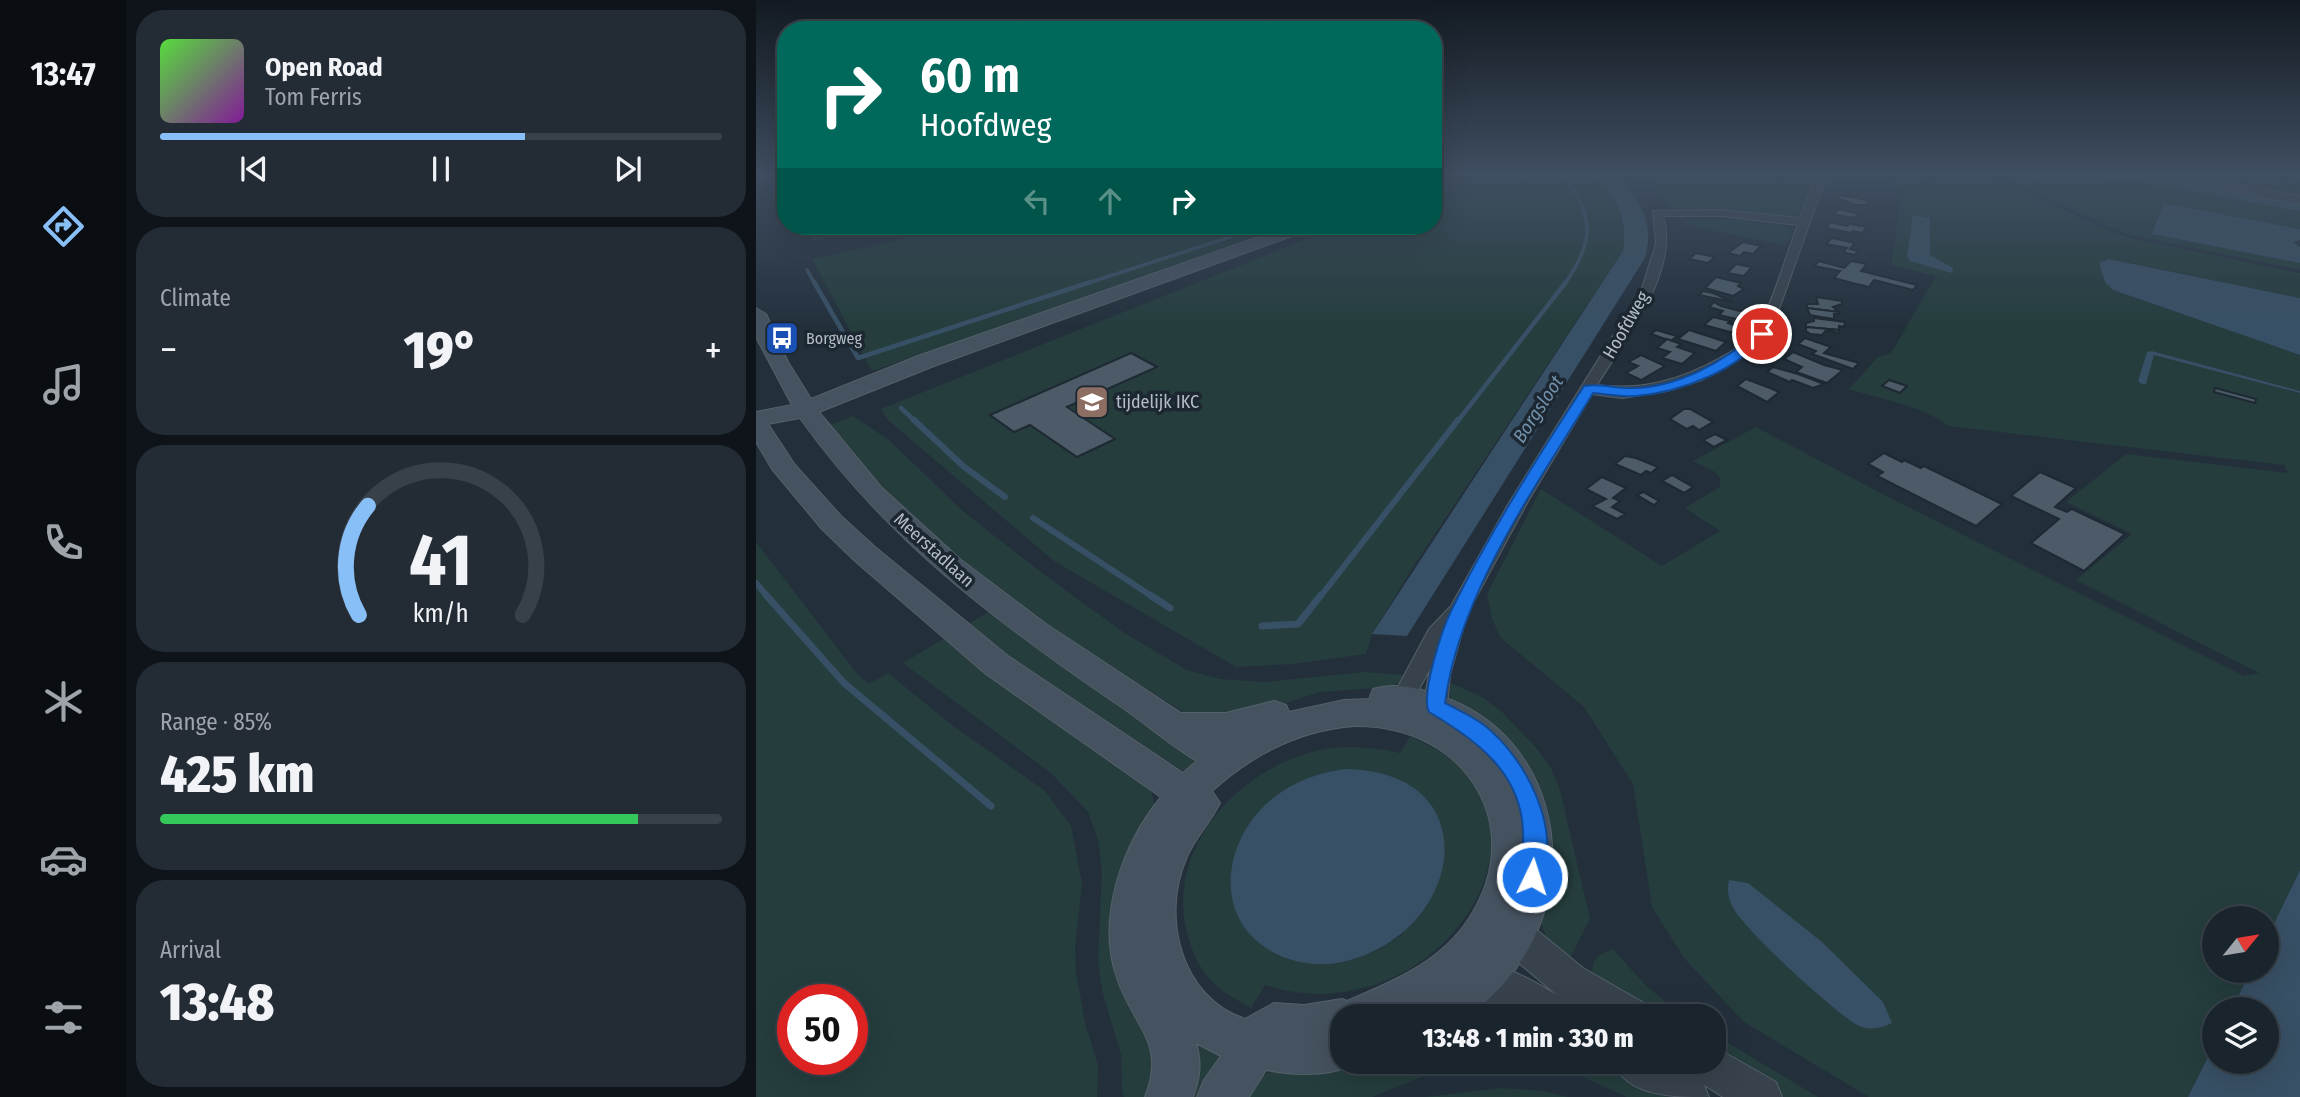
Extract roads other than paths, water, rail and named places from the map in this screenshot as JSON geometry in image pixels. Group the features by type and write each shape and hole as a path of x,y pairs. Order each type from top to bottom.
{"main road":[{"path":"1192,799 997,666 883,569 816,506 785,469 756,420 1280,235"},
{"name":"Meerstadlaan","path":"756,314 766,342 801,405 906,528 967,582 1036,633 1208,750 1244,736"},
{"path":"1330,1049 1293,1051 1255,1045 1212,1028 1180,998 1161,961 1154,920 1159,878 1192,799 1283,745 1303,737 1336,731 1381,729 1411,706"},
{"path":"1173,1081 1177,1048 1171,1032 1145,997 1133,962 1130,928 1133,894 1144,860 1158,830 1192,799 1244,736 1262,736 1319,716 1411,706 1477,757 1494,778 1508,808 1511,844 1505,924 1477,982 1447,1004"},
{"path":"1394,1004 1436,979 1505,924"},
{"path":"1221,1097 1263,1033 1274,1026 1304,1028 1330,1023"}],"street":[{"name":"Hoofdweg","path":"1411,706 1440,675 1459,611 1518,503 1647,291 1661,256 1664,239 1660,225"},
{"path":"1589,389 1622,393 1661,388 1697,377 1749,348 1766,326 1803,225"},
{"name":"Hoofdweg","path":"1411,706 1437,635 1459,611"},
{"path":"1505,924 1570,981 1608,1004"},
{"path":"1477,982 1513,991 1536,1004"},
{"path":"1651,1074 1688,1097"},
{"path":"1724,1074 1762,1097"}],"water":[{"name":"Borgsloot","path":"1623,225 1647,225 1648,245 1645,258 1407,636 1372,634 1623,251"},
{"path":"1912,225 1930,225 1930,255 1953,268 1952,273 1910,261 1907,256"},
{"path":"2155,225 2280,225 2300,229 2300,240 2293,242 2300,247 2300,263 2152,234"},
{"path":"2109,259 2300,298 2300,355 2113,290 2105,282 2099,263"},
{"path":"2152,351 2300,393 2154,355 2146,384 2142,384 2138,381 2147,352"},
{"path":"1345,769 1393,777 1424,797 1441,825 1444,858 1434,892 1412,923 1380,948 1337,963 1298,962 1270,951 1246,929 1236,911 1231,891 1231,871 1245,831 1272,799 1307,779"},
{"path":"2300,870 2300,1097 2188,1097 2202,1069 2202,1074 2279,1074 2279,997 2238,997 2244,984 2279,983 2279,913"},
{"path":"1729,880 1748,883 1822,942 1883,1002 1892,1023 1875,1028 1857,1025 1810,987 1770,950 1740,917 1732,906 1728,890"}],"waterway":[{"path":"1565,284 1582,254 1586,225"},
{"path":"1085,284 1236,235"},
{"path":"807,270 815,284"},
{"path":"814,282 858,358 1091,282"},
{"path":"1457,422 1566,282"},
{"path":"901,408 916,422"},
{"path":"914,420 963,466 1005,497"},
{"path":"1320,597 1458,420"},
{"path":"1033,518 1153,597"},
{"path":"756,583 768,597"},
{"path":"766,595 844,683 991,806"},
{"path":"1150,595 1170,608"},
{"path":"1262,626 1298,624 1321,595"}],"place":[{"name":"Borgweg","path":"782,338"},
{"name":"tijdelijk IKC","path":"1092,402"}]}
